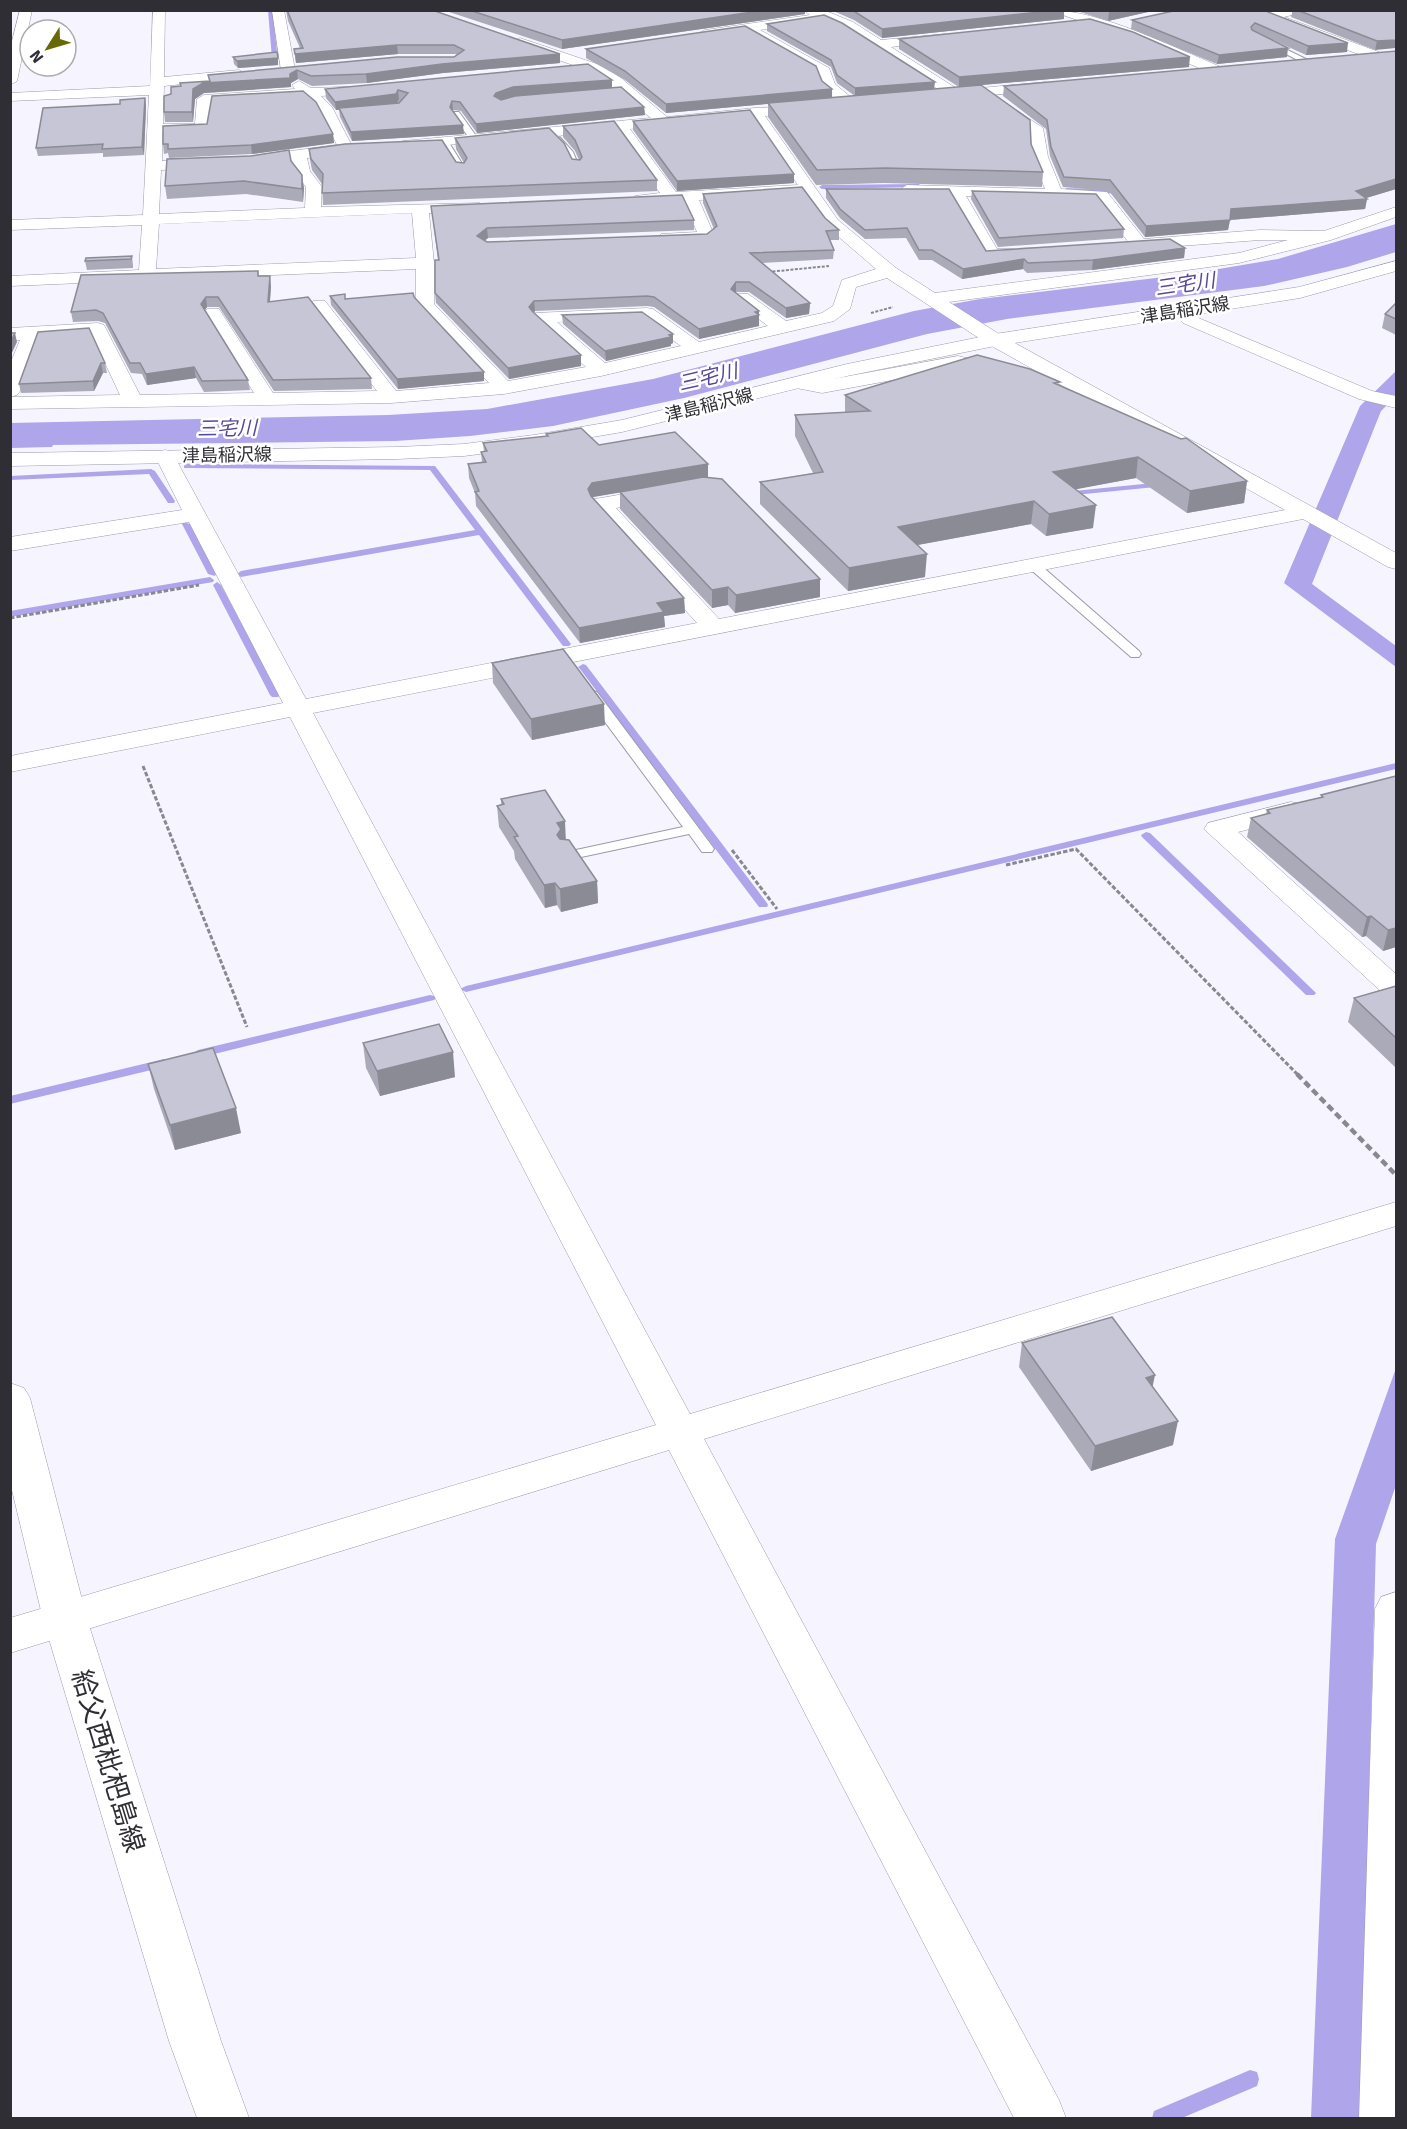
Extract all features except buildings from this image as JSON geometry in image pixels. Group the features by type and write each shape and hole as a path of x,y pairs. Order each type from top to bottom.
{"main road":[{"name":"津島稲沢線","path":"10,460 397,453 476,448 622,426 988,335 1300,292 1396,266"},
{"name":"給父西枇杷島線","path":"10,1398 64,1619 195,2041 223,2118"}],"street":[{"path":"10,81 26,10"},
{"path":"147,275 154,166 159,10"},
{"path":"278,10 293,69 279,70 335,113 346,148"},
{"path":"689,36 850,10"},
{"path":"1055,10 1138,37 1222,70 1182,74"},
{"path":"1289,11 1269,16 1379,55 1341,58"},
{"path":"820,14 848,25 876,45 923,71 957,95"},
{"path":"1053,26 1088,22"},
{"path":"1106,27 1132,22"},
{"path":"392,147 858,103 829,86 824,71 813,63 747,28"},
{"path":"876,45 958,37"},
{"path":"511,39 591,66 622,92 662,120"},
{"path":"518,55 585,52"},
{"path":"1282,64 1313,61"},
{"path":"557,69 591,66"},
{"path":"10,97 156,86 257,73"},
{"path":"933,97 1066,84"},
{"path":"154,129 202,128 204,99 377,88"},
{"path":"985,92 1038,131 1040,157 1054,191"},
{"path":"755,112 832,223 890,272 988,335 1396,562"},
{"path":"619,125 672,198"},
{"path":"154,166 252,161 346,148 369,148"},
{"path":"299,155 302,172 314,187 313,214"},
{"path":"626,200 809,190 831,191"},
{"path":"894,190 1054,191 1101,195 1139,244"},
{"path":"956,192 992,255 1049,251"},
{"path":"650,239 707,237 690,197"},
{"path":"10,225 489,205"},
{"path":"420,208 425,263 425,305 504,388"},
{"path":"934,301 1239,258 1325,236 1396,212"},
{"path":"1117,246 1260,235 1325,236"},
{"path":"10,280 425,263"},
{"path":"10,403 391,397 504,388 601,370 828,316 841,309 848,284 868,276 890,272"},
{"path":"742,298 783,328"},
{"path":"319,305 391,397"},
{"path":"213,313 268,400"},
{"path":"601,370 541,317 646,313 696,348"},
{"path":"1189,319 1366,395 1396,402"},
{"path":"10,334 98,329 133,401"},
{"path":"10,391 31,333"},
{"path":"798,383 822,387 958,362 1000,372"},
{"path":"1033,382 1117,408"},
{"path":"165,456 1041,2118"},
{"path":"681,490 601,504 713,627"},
{"path":"10,764 298,708 567,661 713,627 833,594 1033,565 1309,513"},
{"path":"10,544 196,514"},
{"path":"1376,550 1396,536"},
{"path":"1318,803 1218,829 1396,989"},
{"path":"10,1636 1396,1214"},
{"path":"1384,2118 1396,1609"}],"lane":[{"path":"1265,41 1313,61"},
{"path":"456,114 475,140"},
{"path":"551,132 569,152 577,168"},
{"path":"446,143 462,170"},
{"path":"1033,565 1135,654"},
{"path":"585,685 706,849"},
{"path":"567,856 692,829"}],"path":[{"path":"10,618 230,579"},
{"path":"133,740 247,1027"},
{"path":"1006,865 1076,849 1396,1175"}],"water":[{"name":"三宅川","path":"1396,224 1396,252 1347,267 1264,286 1007,319 927,334 684,398 553,426 470,436 395,441 53,445 52,447 11,448 10,423 388,415 487,409 653,379 914,311 980,299 1189,274 1278,259"},
{"path":"1396,371 1396,396 1381,411 1312,584 1396,646 1396,667 1284,583 1360,406"},
{"path":"1396,1368 1396,1485 1376,1544 1360,2118 1311,2118 1335,1539"}],"waterway":[{"path":"270,10 275,59"},
{"path":"822,187 919,186"},
{"path":"1066,190 1123,192"},
{"path":"187,466 432,468 481,532"},
{"path":"10,478 151,471 171,501"},
{"path":"1064,494 1163,484"},
{"path":"186,524 212,574"},
{"path":"241,574 481,532"},
{"path":"481,532 566,644"},
{"path":"10,614 210,580"},
{"path":"217,585 275,695"},
{"path":"583,667 763,905"},
{"path":"466,989 1396,766"},
{"path":"1146,835 1310,993"},
{"path":"198,1054 430,998"},
{"path":"10,1100 164,1063"},
{"path":"1161,2118 1250,2079"}]}
